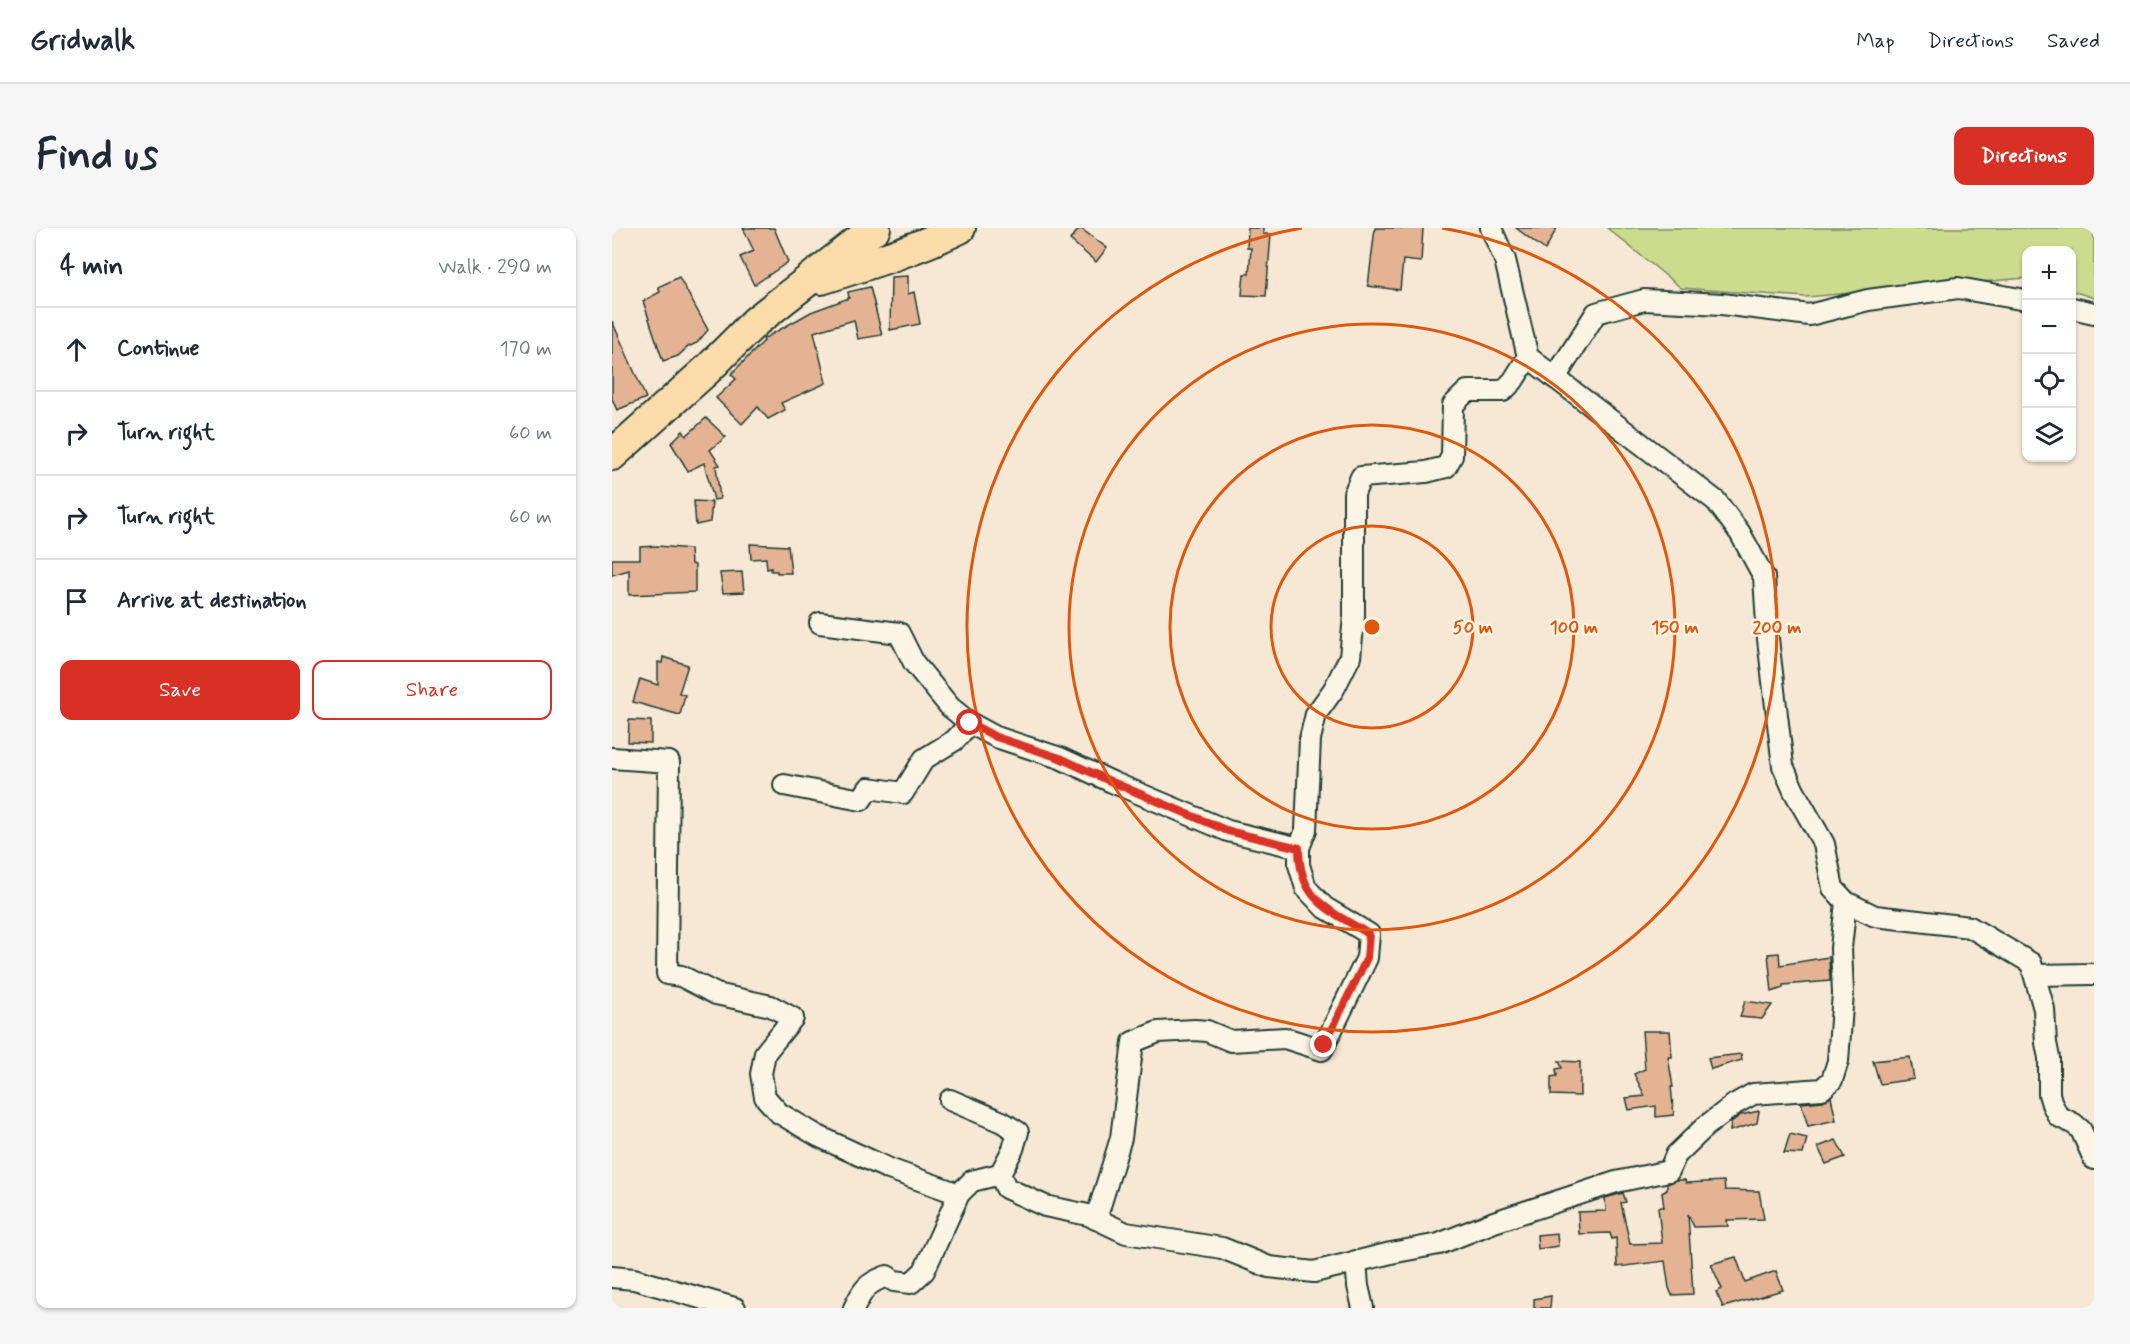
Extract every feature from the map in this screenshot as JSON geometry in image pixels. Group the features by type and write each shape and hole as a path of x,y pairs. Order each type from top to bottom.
{"highway":[{"path":"612,455 708,369 755,321 874,228"},
{"path":"806,283 882,260 934,241 960,228"}],"street":[{"path":"1491,228 1505,260 1528,357 1716,501 1740,533 1764,577 1768,639 1783,766 1794,791 1824,844 1833,888 1846,902 1875,915 1970,927 2031,963 2044,1009 2049,1059 2049,1094 2052,1104 2058,1116 2081,1130 2094,1159"},
{"path":"1555,378 1596,313 1644,300 1722,304 1809,315 1868,300 1958,288 2022,299"},
{"path":"2076,309 2094,313"},
{"path":"1096,1219 1121,1138 1133,1042 1158,1032 1195,1030 1207,1031 1231,1041 1286,1038 1322,1050 1367,958 1369,934 1324,907 1306,888 1299,865 1299,848 1306,830 1310,739 1316,714 1334,689 1350,657 1354,617 1354,494 1361,477 1426,472 1446,467 1452,456 1453,405 1467,391 1503,391 1513,381 1528,357"},
{"path":"820,623 899,633 914,663 950,706 970,723 996,737 1060,758 1228,831 1299,848"},
{"path":"784,785 861,800 869,788 903,793 924,759 955,740 970,723"},
{"path":"612,758 669,762 667,974 681,976 716,994 771,1006 793,1018 765,1053 761,1074 765,1097 779,1113 818,1136 879,1164 959,1194"},
{"path":"1000,1174 1006,1188 1044,1206 1088,1215 1126,1233 1222,1248 1269,1267 1314,1272 1439,1244 1494,1222 1616,1182 1669,1171 1676,1155 1706,1126 1735,1104 1753,1094 1822,1089 1832,1080 1838,1061 1843,993 1841,948 1846,902"},
{"path":"2035,975 2094,974"},
{"path":"854,1308 860,1294 872,1281 887,1276 894,1281 911,1283 924,1271 959,1194 972,1181 1000,1174 1013,1149 1018,1132 1002,1122 950,1100"},
{"path":"1356,1261 1363,1308"},
{"path":"612,1276 634,1279 735,1308"}],"green space":[{"path":"1607,228 2094,228 2094,298 2076,292 2076,246 2022,246 2022,278 1806,297 1681,288"}],"building":[{"path":"743,228 774,228 788,262 754,285 740,257 754,251"},
{"path":"1080,228 1107,248 1096,262 1070,240"},
{"path":"1248,228 1263,228 1263,234 1271,234 1266,296 1242,295 1244,274 1249,274 1251,248 1247,248"},
{"path":"1375,228 1423,228 1421,262 1403,260 1400,290 1368,286"},
{"path":"1516,228 1557,228 1545,250"},
{"path":"908,276 908,294 914,292 920,324 890,330 891,277"},
{"path":"679,277 708,330 697,343 678,356 663,361 643,301 660,292 658,287"},
{"path":"870,287 882,335 858,339 854,320 814,332 826,383 781,403 785,410 768,419 758,407 742,424 716,398 736,379 731,374 764,341 763,339 811,312 849,298 848,292"},
{"path":"612,321 646,398 617,410 612,399"},
{"path":"706,418 726,437 710,450 720,465 716,466 720,499 714,500 704,463 688,471 671,443 683,431 686,436"},
{"path":"694,501 712,502 710,522 696,525"},
{"path":"750,544 788,546 791,573 777,573 777,571 771,571 771,568 767,569 766,558 751,559"},
{"path":"640,547 690,549 691,564 695,565 695,592 629,595 629,570 612,575 612,559 640,559"},
{"path":"742,572 744,592 723,593 720,573"},
{"path":"663,657 688,665 679,693 685,695 680,715 633,702 640,679 658,685 658,662 662,663"},
{"path":"629,720 651,721 651,743 628,742"},
{"path":"1779,953 1780,965 1829,957 1830,981 1783,985 1783,988 1772,992 1768,954"},
{"path":"1745,1001 1772,1005 1762,1019 1740,1017"},
{"path":"1642,1031 1670,1031 1672,1057 1668,1057 1673,1087 1671,1087 1674,1115 1656,1117 1656,1106 1629,1110 1626,1098 1645,1096 1634,1074 1645,1069"},
{"path":"1741,1054 1742,1060 1711,1069 1708,1058"},
{"path":"1910,1057 1914,1079 1880,1084 1873,1061"},
{"path":"1559,1061 1580,1062 1580,1096 1551,1095 1551,1077 1557,1076 1556,1069 1562,1068"},
{"path":"1831,1097 1836,1120 1808,1126 1801,1103 1823,1101"},
{"path":"1759,1111 1757,1123 1730,1131 1731,1122 1741,1115"},
{"path":"1790,1134 1807,1138 1803,1154 1784,1153"},
{"path":"1836,1140 1845,1157 1826,1164 1818,1147"},
{"path":"1685,1180 1686,1183 1724,1181 1725,1190 1759,1191 1764,1219 1727,1220 1728,1226 1694,1227 1688,1214 1693,1294 1672,1295 1665,1261 1617,1267 1616,1238 1612,1239 1610,1233 1579,1234 1578,1212 1606,1211 1605,1198 1623,1193 1626,1202 1621,1203 1630,1244 1662,1243 1658,1207 1664,1207 1662,1193 1667,1190 1667,1184"},
{"path":"1557,1233 1558,1246 1538,1249 1537,1235"},
{"path":"1736,1257 1745,1282 1776,1271 1783,1290 1723,1307 1716,1292 1722,1289 1711,1264"},
{"path":"1551,1296 1550,1308 1534,1308 1534,1299"}],"route":[{"path":"970,723 996,737 1060,758 1228,831 1299,848 1299,865 1306,888 1324,907 1369,934 1367,958 1324,1045"}]}
